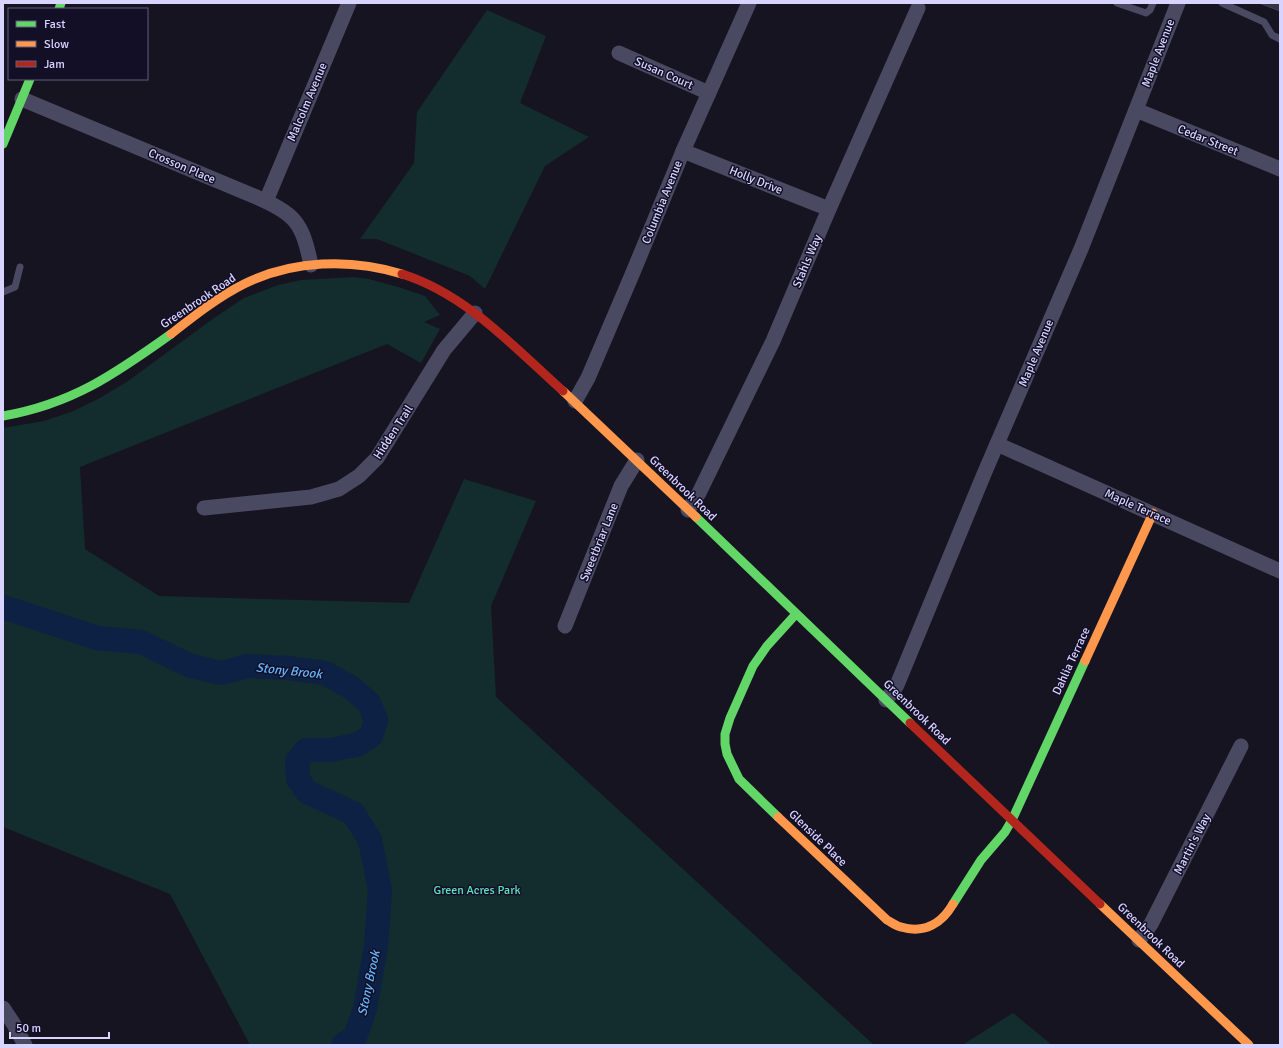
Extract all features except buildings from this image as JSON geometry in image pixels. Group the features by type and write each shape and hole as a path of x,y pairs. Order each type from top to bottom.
{"street":[{"name":"Malcolm Avenue","path":"266,201 348,3"},
{"name":"Columbia Avenue","path":"575,401 588,378 683,150 749,3"},
{"name":"Maple Avenue","path":"886,700 897,685 997,444 1081,249 1178,3"},
{"name":"Stahls Way","path":"688,510 699,493 773,341 829,209 918,8"},
{"name":"Susan Court","path":"619,53 709,93"},
{"path":"3,144 30,80"},
{"name":"Crosson Place","path":"22,99 266,201 286,212 296,222 307,243 311,265"},
{"name":"Cedar Street","path":"1136,110 1280,169"},
{"name":"Holly Drive","path":"683,150 829,209"},
{"name":"Greenbrook Road","path":"3,416 43,408 85,390 128,364 218,299 266,275 291,268 311,265 357,264 402,274 441,291 474,313 506,339 575,401 886,700 1249,1045"},
{"name":"Hidden Trail","path":"204,508 311,497 339,489 359,476 377,458 444,350 474,313"},
{"name":"Maple Terrace","path":"997,444 1280,571"},
{"name":"Sweetbriar Lane","path":"565,626 621,486 637,460"},
{"name":"Dahlia Terrace","path":"1012,820 1153,513"},
{"name":"Glenside Place","path":"796,614 762,652 753,666 728,723 725,738 726,752 739,779 881,915 887,920 901,927 916,929 932,926 946,916 981,860 1006,832 1012,820"},
{"name":"Martin's Way","path":"1139,940 1151,924 1242,746"},
{"path":"3,1008 25,1045"}],"lane":[{"path":"1116,3 1146,13 1150,10 1153,3"},
{"path":"1222,3 1264,22 1272,35 1280,39"},
{"path":"3,292 16,287 20,267"}],"green space":[{"path":"487,10 546,36 520,103 589,137 545,166 485,289 470,276 377,239 360,239 414,163 417,112"},
{"name":"Green Acres Park","path":"353,277 369,279 425,296 440,315 424,322 440,329 421,363 387,344 80,467 85,549 159,596 409,603 464,479 536,501 491,606 496,697 874,1045 250,1045 170,894 3,827 3,428 44,421 71,412 100,398 128,381 244,298 278,285 301,280"},
{"path":"1013,1013 1052,1045 962,1045"}],"waterway":[{"name":"Stony Brook","path":"3,607 97,638 141,642 191,666 221,673 248,666 288,668 325,673 352,688 369,703 376,720 371,736 357,745 329,750 306,750 297,761 298,779 307,792 353,813 370,840 380,890 376,946 365,1009 355,1037 343,1045"}],"traffic: fast":[{"path":"59,8 61,3"},
{"path":"3,144 30,80"},
{"path":"3,416 28,411 50,404 92,386 131,362 171,334"},
{"path":"696,517 910,723"},
{"path":"778,817 739,779 727,754 725,734 730,718 753,666 767,646 796,614"},
{"path":"953,904 981,860 1005,832 1012,820 1085,661"}],"traffic: slow":[{"path":"171,334 206,307 234,289 262,276 282,270 302,266 342,264 363,265 402,274"},
{"path":"563,391 696,517"},
{"path":"1085,661 1153,513"},
{"path":"778,817 887,920 895,925 910,929 925,928 944,917 953,904"},
{"path":"1100,904 1249,1045"}],"traffic: jam":[{"path":"402,274 425,283 468,308 507,340 563,391"},
{"path":"910,723 1100,904"}]}
